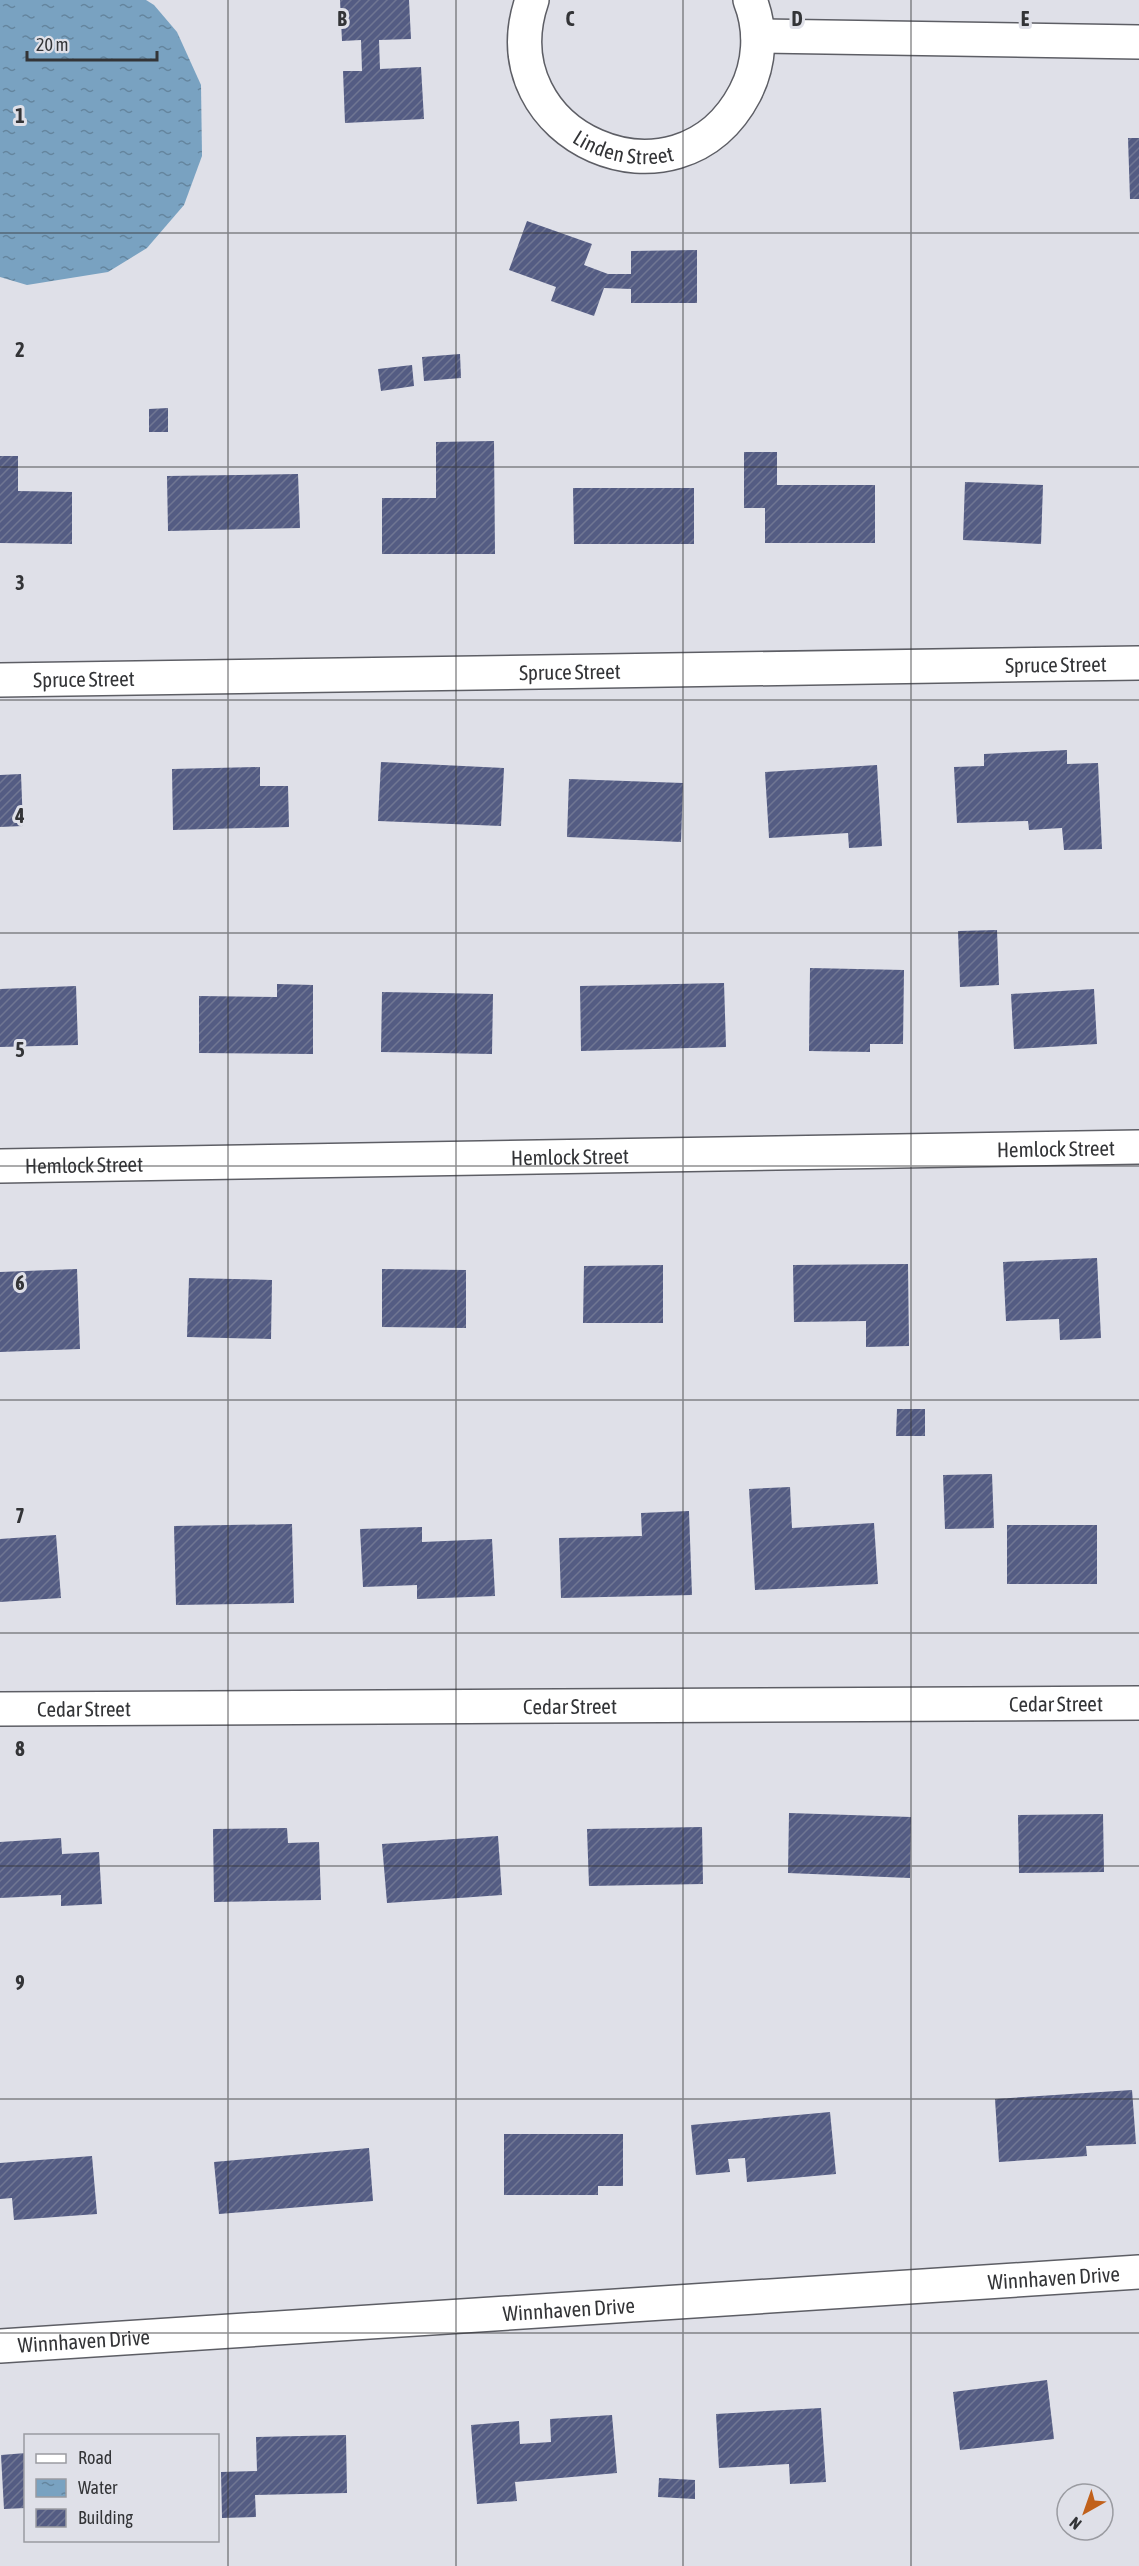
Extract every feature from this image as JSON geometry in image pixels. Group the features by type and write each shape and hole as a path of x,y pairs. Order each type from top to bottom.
{"street":[{"name":"Linden Street","path":"532,0 527,14 525,38 527,62 535,87 547,108 563,127 584,141 606,152 631,157 656,156 680,151 702,140 722,125 738,106 750,84 757,61 758,36 755,12 750,0"},
{"path":"758,36 1139,42"},
{"name":"Spruce Street","path":"0,680 1139,663"},
{"name":"Hemlock Street","path":"0,1166 1139,1147"},
{"name":"Cedar Street","path":"0,1709 1139,1703"},
{"name":"Winnhaven Drive","path":"0,2346 1139,2272"}],"water":[{"path":"0,0 146,0 154,5 177,32 201,85 202,156 184,205 147,248 108,272 27,285 0,277"}],"building":[{"path":"340,0 409,0 411,39 379,40 380,69 421,67 424,119 345,123 343,71 362,71 361,40 342,41"},
{"path":"1128,138 1139,138 1139,199 1130,199"},
{"path":"527,221 592,244 584,265 608,274 631,274 631,251 697,250 697,303 631,303 631,289 604,288 594,316 551,301 556,287 509,270"},
{"path":"460,354 461,378 424,381 422,357"},
{"path":"412,365 414,386 381,391 378,369"},
{"path":"168,408 168,432 149,432 149,409"},
{"path":"494,441 495,554 382,554 382,498 436,498 436,442"},
{"path":"744,452 777,452 777,485 875,485 875,543 765,543 765,508 744,508"},
{"path":"0,456 18,456 18,491 72,492 72,544 0,543"},
{"path":"298,474 300,528 168,531 167,476"},
{"path":"965,482 1043,485 1041,544 963,540"},
{"path":"573,488 694,488 694,544 574,544"},
{"path":"1067,750 1067,764 1098,763 1102,849 1064,850 1062,828 1029,830 1028,821 957,823 954,767 984,766 984,754"},
{"path":"381,762 504,768 501,826 378,821"},
{"path":"877,765 882,846 849,848 848,833 769,838 765,772"},
{"path":"260,767 260,786 288,786 289,827 173,830 172,769"},
{"path":"21,774 23,826 0,827 0,775"},
{"path":"569,779 683,783 681,842 567,837"},
{"path":"997,930 999,985 960,987 958,931"},
{"path":"810,968 904,970 903,1044 870,1044 870,1052 809,1051"},
{"path":"724,983 726,1047 581,1051 580,986"},
{"path":"277,984 313,985 313,1054 199,1053 199,996 277,997"},
{"path":"76,986 78,1045 0,1047 0,989"},
{"path":"1094,989 1097,1044 1014,1049 1011,994"},
{"path":"382,992 493,994 492,1054 381,1052"},
{"path":"1097,1258 1101,1338 1060,1340 1059,1319 1006,1321 1003,1262"},
{"path":"908,1264 909,1346 866,1347 866,1321 794,1322 793,1265"},
{"path":"663,1265 663,1323 583,1323 584,1266"},
{"path":"77,1269 80,1349 0,1352 0,1272"},
{"path":"382,1269 466,1270 466,1328 382,1327"},
{"path":"189,1278 272,1280 271,1339 187,1337"},
{"path":"897,1409 925,1409 925,1436 896,1436"},
{"path":"992,1474 994,1528 945,1529 943,1475"},
{"path":"790,1487 792,1528 874,1523 878,1584 755,1590 749,1489"},
{"path":"689,1511 692,1595 561,1598 559,1538 642,1536 641,1513"},
{"path":"292,1524 294,1603 176,1605 174,1526"},
{"path":"1007,1525 1097,1525 1097,1584 1007,1584"},
{"path":"422,1527 422,1542 492,1539 495,1596 417,1599 417,1585 363,1587 360,1529"},
{"path":"56,1535 61,1598 0,1602 0,1539"},
{"path":"789,1813 911,1817 910,1878 788,1873"},
{"path":"1103,1814 1104,1872 1019,1873 1018,1815"},
{"path":"702,1827 703,1884 589,1886 587,1829"},
{"path":"287,1828 288,1843 319,1842 321,1900 214,1902 213,1829"},
{"path":"498,1836 502,1895 387,1903 382,1844"},
{"path":"61,1838 62,1854 99,1852 102,1904 61,1906 61,1895 0,1898 0,1842"},
{"path":"1132,2090 1136,2144 1086,2146 1087,2156 999,2162 995,2099"},
{"path":"830,2112 836,2174 747,2182 745,2158 728,2159 730,2172 696,2175 691,2125"},
{"path":"504,2134 623,2134 623,2186 598,2186 598,2195 504,2195"},
{"path":"369,2148 373,2201 219,2214 214,2162"},
{"path":"92,2156 97,2214 14,2220 12,2198 0,2199 0,2163"},
{"path":"1047,2380 1054,2439 960,2450 953,2392"},
{"path":"821,2408 826,2482 790,2484 789,2464 719,2468 716,2414"},
{"path":"612,2415 617,2473 515,2482 517,2501 477,2504 471,2425 519,2421 520,2444 551,2442 550,2419"},
{"path":"346,2435 347,2493 255,2495 256,2517 222,2518 221,2472 257,2471 256,2437"},
{"path":"24,2453 24,2508 4,2509 1,2455"},
{"path":"659,2478 695,2480 695,2499 658,2497"}]}
